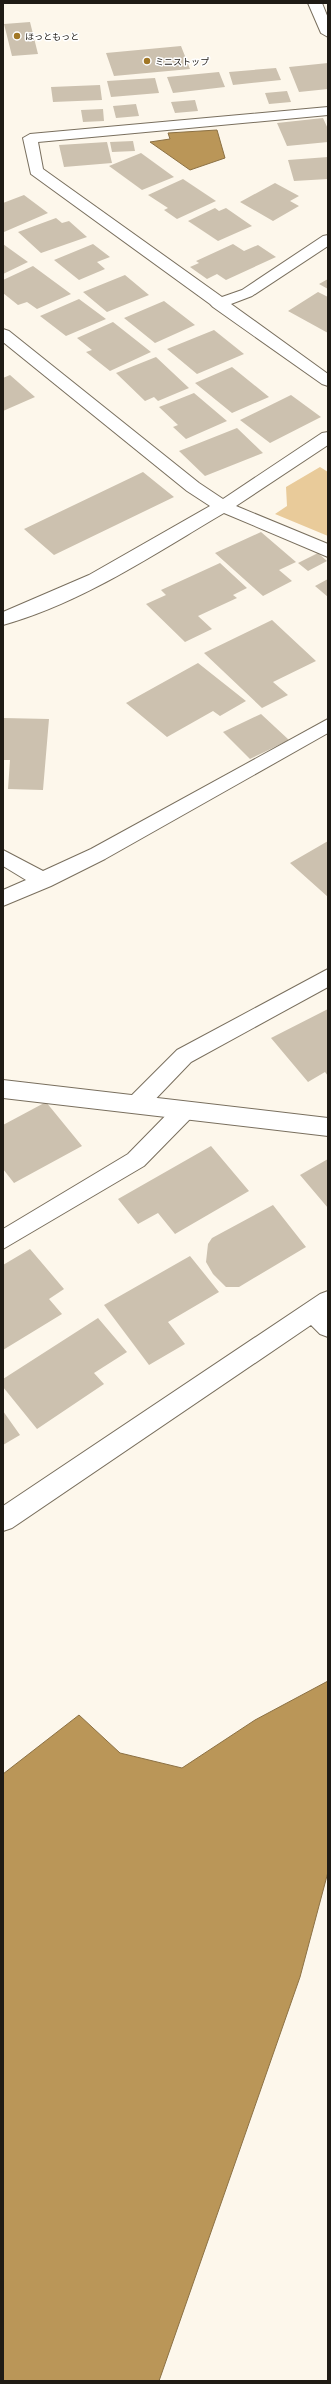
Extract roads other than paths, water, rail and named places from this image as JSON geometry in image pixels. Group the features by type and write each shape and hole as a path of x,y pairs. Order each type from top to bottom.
{"street":[{"path":"315,3 328,33"},
{"path":"328,111 30,138 36,171 218,304 328,382"},
{"path":"218,304 247,293 328,239"},
{"path":"3,334 193,487 222,506 328,551"},
{"path":"3,619 34,608 92,581 222,506 302,457 328,437"},
{"path":"3,899 44,881 98,854 328,725"},
{"path":"3,857 44,881"},
{"path":"137,1104 184,1056 328,977"},
{"path":"3,1089 328,1127"},
{"path":"3,1240 136,1160 184,1111"},
{"path":"3,1520 323,1313"}],"place":[{"name":"ほっともっと","path":"17,36"},
{"name":"ミニストップ","path":"147,61"}]}
